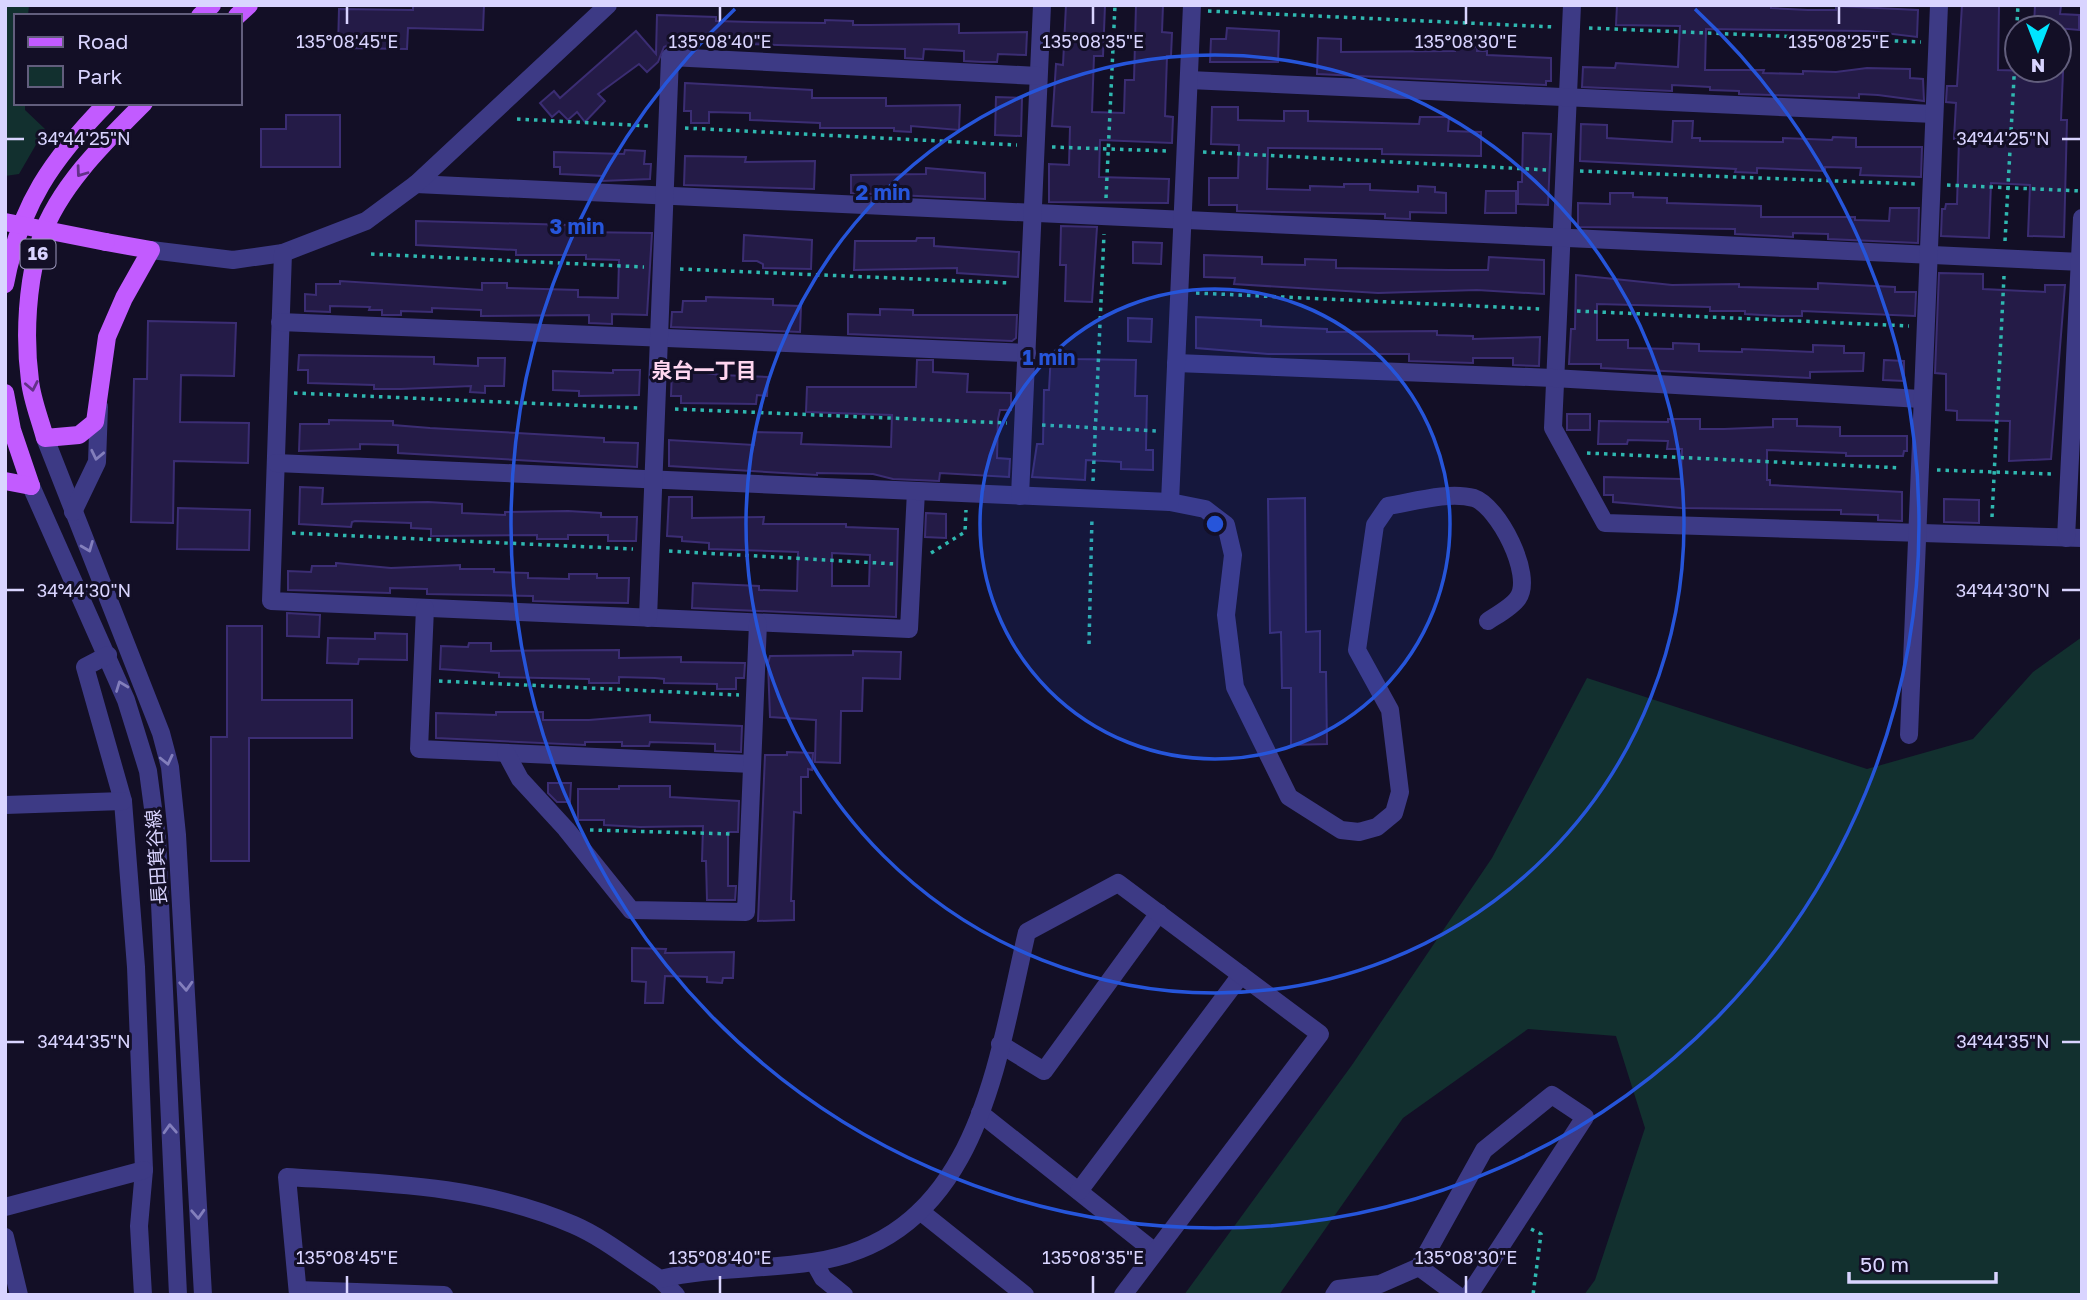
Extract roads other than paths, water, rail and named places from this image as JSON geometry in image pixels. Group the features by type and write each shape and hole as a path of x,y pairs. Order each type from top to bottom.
{"main road":[{"name":"16","path":"5,284 18,232 41,183 62,149 105,105"},
{"name":"16","path":"46,438 30,383 28,344 31,290 42,237 64,195 87,164 142,105"},
{"name":"16","path":"5,222 151,250"},
{"path":"46,438 79,435 95,422 107,337 124,298 151,250"},
{"path":"5,393 12,430 31,486 5,481"}],"street":[{"path":"151,250 233,260 282,253 366,221 416,184 608,5"},
{"path":"1020,496 1042,5"},
{"path":"1170,502 1192,5"},
{"path":"1572,5 1553,378 1553,428 1605,523 2074,538 2069,475 2078,404 2082,218"},
{"path":"1909,735 1939,5"},
{"path":"648,618 670,57 1038,76"},
{"path":"1189,80 1934,114"},
{"path":"416,184 1927,257 2080,262"},
{"path":"282,253 271,601 909,629 916,491"},
{"path":"280,322 1027,354"},
{"path":"1176,363 1553,378 1921,399"},
{"path":"73,512 97,462 99,393"},
{"name":"長田箕谷線","path":"46,438 147,694 170,767 177,835 203,1295"},
{"path":"276,463 1170,502 1205,509 1226,526 1233,555 1226,615 1235,687 1289,797 1341,830 1359,832 1377,827 1394,813 1399,792 1390,710 1357,650 1375,526 1388,506 1455,496 1475,498 1493,512 1520,562 1524,581 1518,599 1488,621"},
{"name":"長田箕谷線","path":"31,486 108,655 145,759 157,838 178,1295"},
{"path":"425,608 419,749 752,765"},
{"path":"506,753 520,779 566,829 631,910 746,912 758,623"},
{"path":"108,655 85,667 123,801 136,967 144,1170 139,1226 142,1295"},
{"path":"5,805 123,801"},
{"path":"660,1279 699,1270 814,1262 870,1245 920,1211 949,1180 981,1113 1027,932 1118,883 1320,1034 1123,1295"},
{"path":"1000,1044 1044,1071 1159,914"},
{"path":"1079,1192 1241,975"},
{"path":"1334,1295 1338,1289 1380,1284 1419,1267 1483,1150 1552,1095 1585,1117 1469,1295"},
{"path":"981,1113 1155,1252"},
{"path":"5,1207 144,1170"},
{"path":"444,1295 298,1292 287,1177 442,1187 516,1203 577,1226 660,1279 676,1295"},
{"path":"920,1211 1025,1295"},
{"path":"5,1237 19,1295"},
{"path":"814,1262 823,1278 844,1295"},
{"path":"1419,1267 1457,1295"}],"district":[{"name":"泉台一丁目","path":"704,371"}]}
